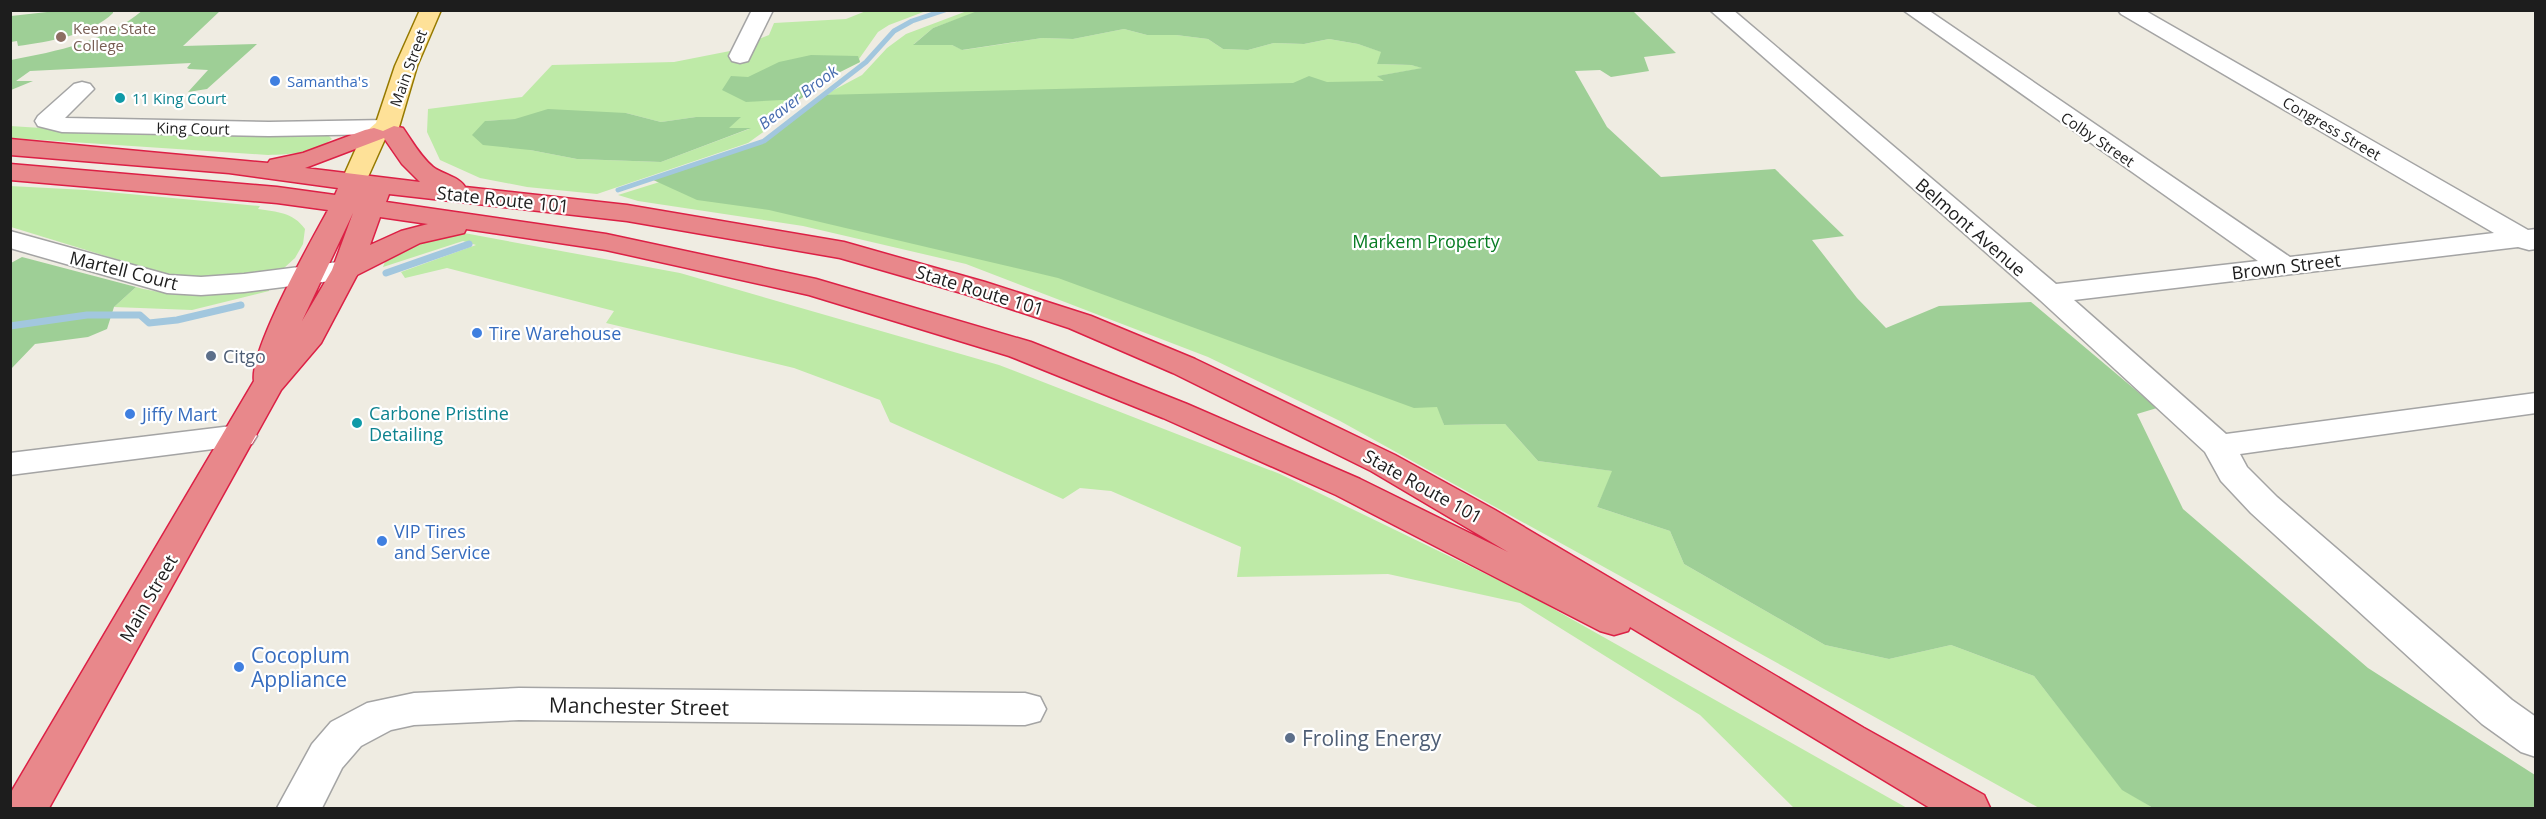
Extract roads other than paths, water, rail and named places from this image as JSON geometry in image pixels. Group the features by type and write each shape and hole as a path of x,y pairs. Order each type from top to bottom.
{"highway":[{"path":"229,165 282,165 309,159 385,132 415,167 441,183 507,213"},
{"name":"State Route 101","path":"10,147 229,165 363,194 507,213 627,213 844,250 964,284 1080,322 1184,366 1338,439 1383,463 1482,519 1848,740 1968,808"},
{"name":"State Route 101","path":"10,172 191,186 363,194"},
{"name":"Main Street","path":"26,808 267,386 305,343 346,270 363,194"},
{"name":"Main Street","path":"267,386 275,349 307,276 363,194"},
{"path":"346,270 383,248 413,235 480,225 507,213"},
{"name":"State Route 101","path":"507,213 606,242 816,288 1020,349 1176,411 1348,487 1848,740"}],"main road":[{"name":"Main Street","path":"363,194 406,66 431,10"}],"street":[{"path":"740,56 763,10"},
{"name":"Belmont Avenue","path":"1720,10 2050,294 2219,446 2234,473 2264,505 2497,712 2535,740"},
{"name":"Colby Street","path":"1913,10 2284,266"},
{"name":"Congress Street","path":"2128,10 2531,240"},
{"name":"King Court","path":"82,89 47,121 62,125 385,132"},
{"name":"Martell Court","path":"10,239 167,284 201,286 346,270"},
{"name":"Brown Street","path":"2050,294 2531,240"},
{"path":"2219,446 2535,403"},
{"path":"10,464 240,436"},
{"name":"Manchester Street","path":"299,808 327,756 346,734 382,715 414,709 519,704 1025,709"}],"waterway":[{"name":"Beaver Brook","path":"618,190 764,141 866,62 894,31 912,21 945,10"},
{"name":"Beaver Brook","path":"386,273 469,244"},
{"name":"Beaver Brook","path":"10,326 87,315 140,315 149,323 177,320 241,305"}],"place":[{"name":"Keene State College","path":"61,37"},
{"name":"Samantha's","path":"275,81"},
{"name":"11 King Court","path":"120,98"},
{"name":"Tire Warehouse","path":"477,333"},
{"name":"Citgo","path":"211,356"},
{"name":"Jiffy Mart","path":"130,414"},
{"name":"Carbone Pristine Detailing","path":"357,423"},
{"name":"VIP Tires and Service","path":"382,541"},
{"name":"Cocoplum Appliance","path":"239,667"},
{"name":"Froling Energy","path":"1290,738"}],"park label":[{"name":"Markem Property","path":"1426,241"}]}
